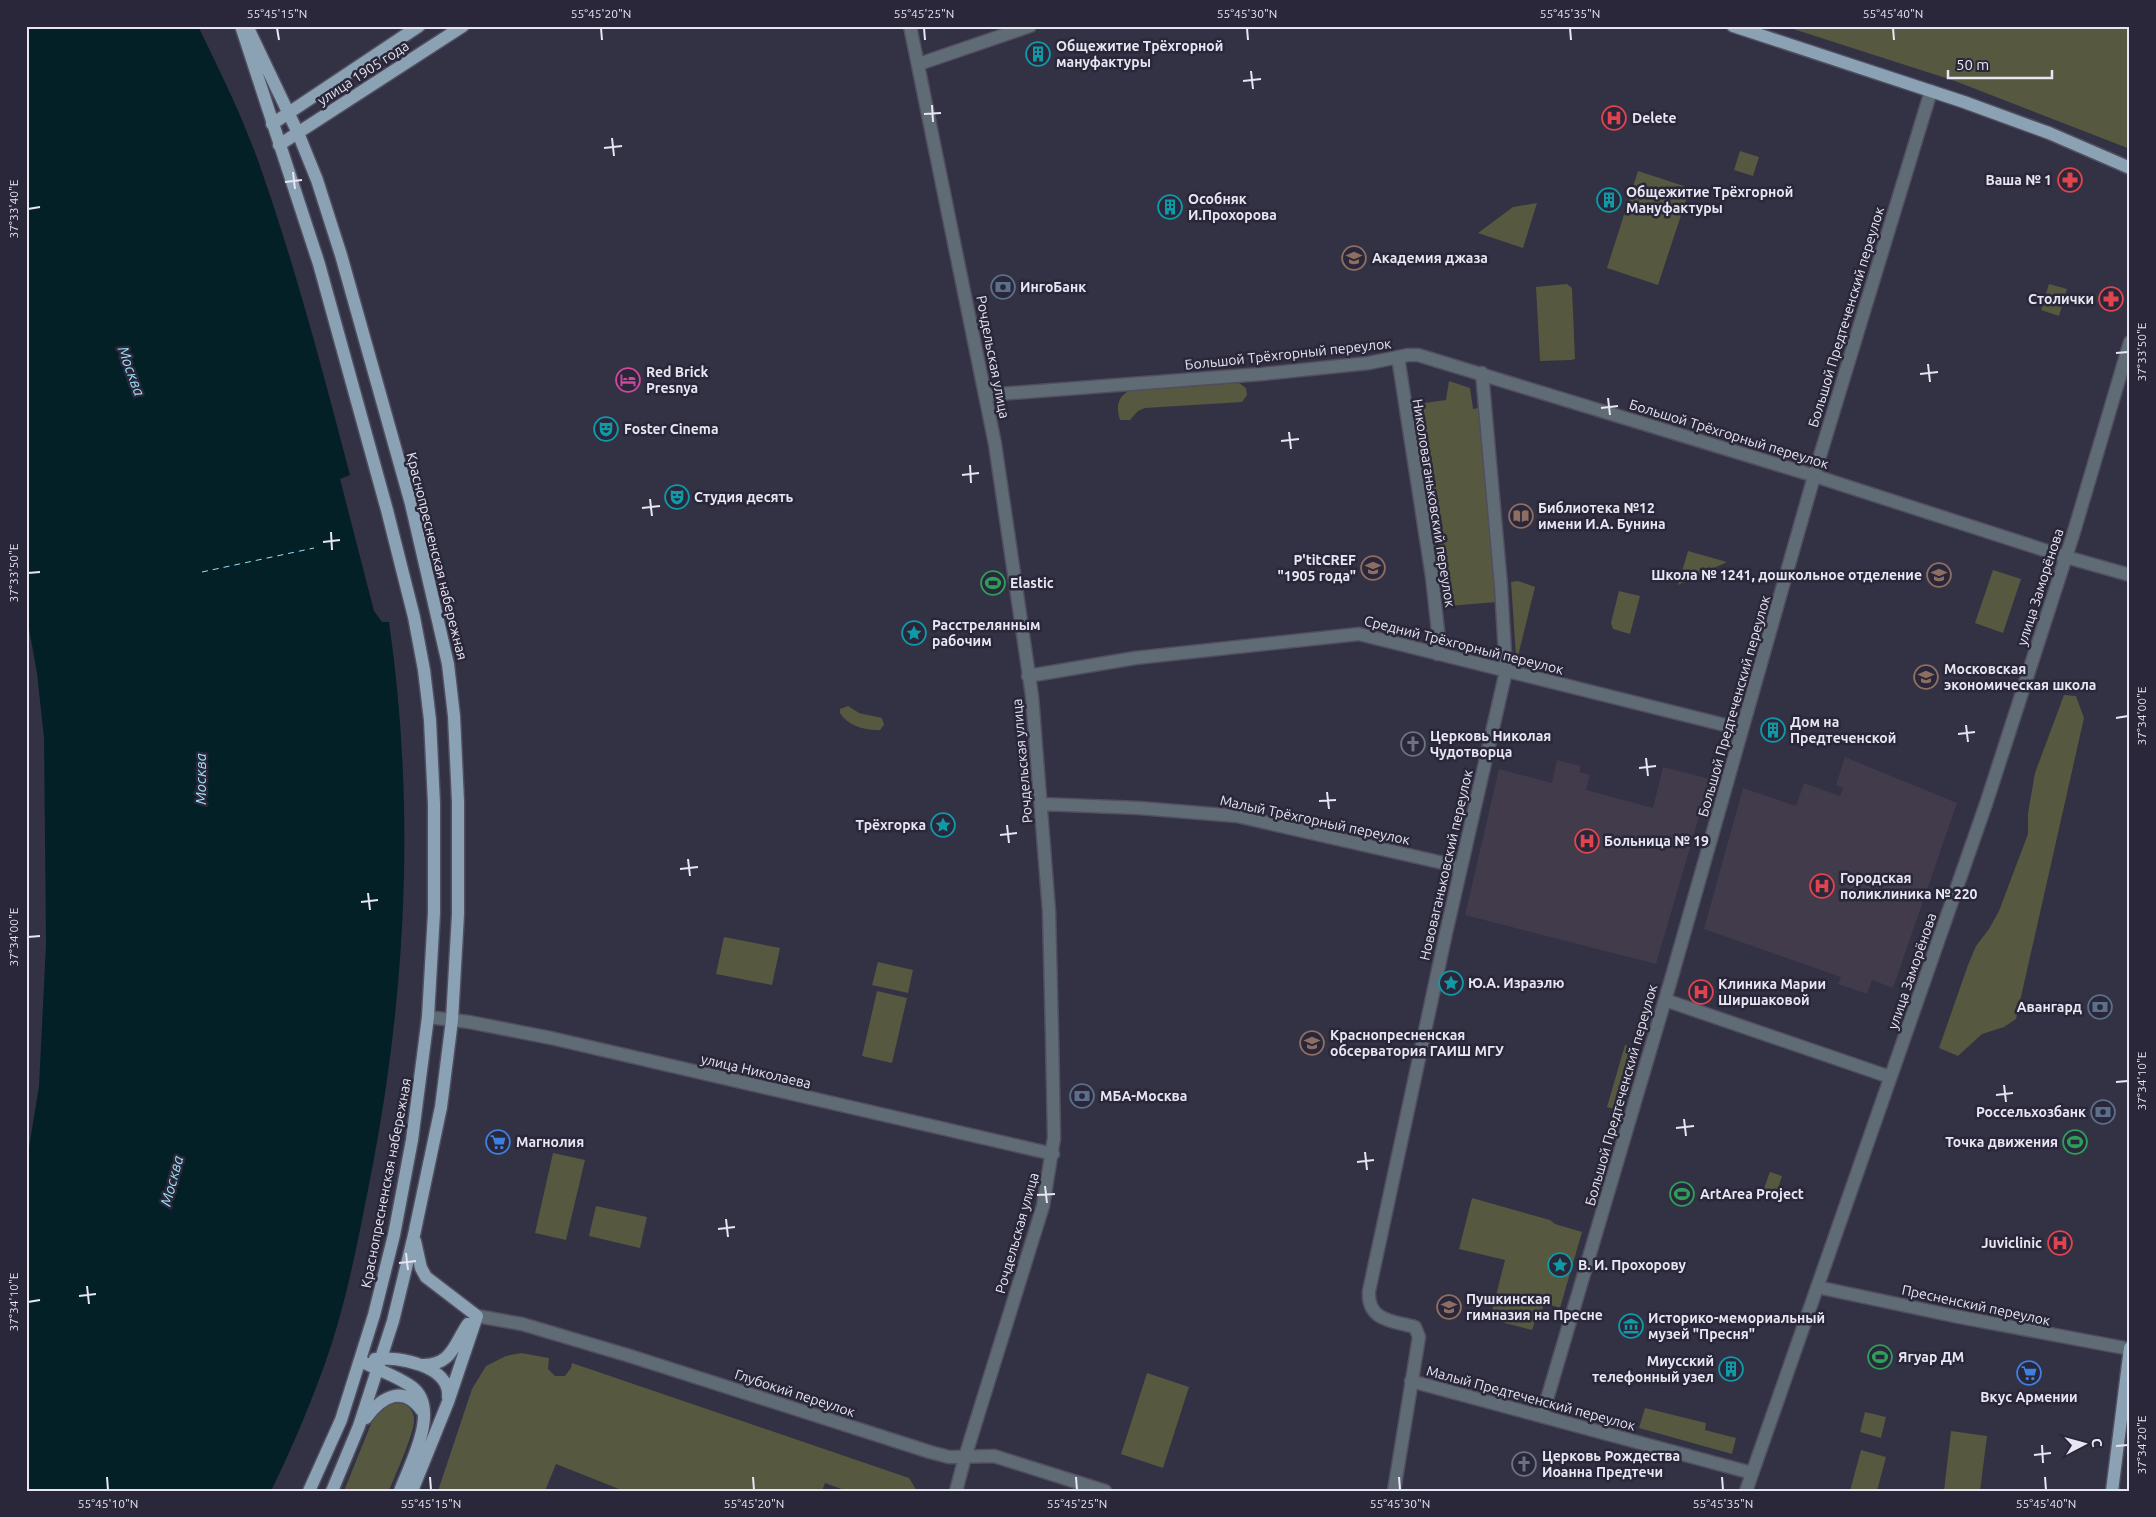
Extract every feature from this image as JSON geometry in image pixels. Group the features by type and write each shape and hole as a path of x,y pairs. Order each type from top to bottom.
{"main road":[{"name":"Краснопресненская набережная","path":"241,26 314,248 387,510 414,617 424,670 430,720 434,804 434,913 428,1017 422,1079 409,1157 374,1316 341,1420 309,1491"},
{"name":"Краснопресненская набережная","path":"247,26 290,113 317,180 340,255 413,513 448,664 454,716 458,802 458,914 452,1020 441,1107 414,1236 382,1358 359,1426 332,1491"},
{"name":"улица 1905 года","path":"272,124 419,26"},
{"name":"улица 1905 года","path":"280,145 463,26"},
{"path":"1732,26 1931,91 2049,133 2130,168"},
{"path":"414,1236 419,1261 426,1277 477,1316"},
{"path":"419,1365 429,1365 448,1356 454,1350 470,1320 477,1316"},
{"path":"412,1491 448,1402 477,1316"},
{"path":"2112,1491 2130,1349"},
{"path":"360,1361 382,1358 419,1365 441,1376 446,1384 448,1402"},
{"path":"360,1361 406,1383 419,1393 424,1413 424,1423 400,1491"},
{"path":"359,1426 378,1404 386,1398 395,1396 406,1397 415,1401 424,1413"}],"street":[{"name":"Рочдельская улица","path":"910,26 986,395 1000,473 1028,676 1041,804 1049,911 1053,1154 1043,1206 956,1491"},
{"path":"919,64 1030,26"},
{"name":"Большой Предтеченский переулок","path":"1542,1416 1665,1000 1734,762 1741,729 1815,476 1931,91"},
{"name":"улица Заморёнова","path":"1746,1491 1986,804 2066,557 2130,342"},
{"name":"Большой Трёхгорный переулок","path":"986,395 1262,374 1361,364 1408,355 1418,355 1815,476 2066,557 2130,575"},
{"name":"Николоваганьковский переулок","path":"1398,357 1432,577 1438,640 1437,654"},
{"name":"Нововаганьковский переулок","path":"1368,1300 1402,1133 1506,671 1502,586 1482,374"},
{"name":"Средний Трёхгорный переулок","path":"1028,676 1134,658 1352,633 1741,729"},
{"name":"Малый Трёхгорный переулок","path":"1041,804 1138,808 1237,816 1461,867"},
{"path":"1665,1000 1890,1076"},
{"name":"улица Николаева","path":"428,1017 551,1038 1053,1154"},
{"name":"Пресненский переулок","path":"1817,1287 2103,1346 2130,1349"},
{"name":"Малый Предтеченский переулок","path":"1368,1300 1374,1314 1415,1327 1418,1331 1418,1344 1412,1381 1752,1473"},
{"name":"Глубокий переулок","path":"477,1316 522,1324 930,1452 949,1456 994,1456 1105,1491"},
{"path":"1394,1491 1412,1381"}],"shaded area":[{"name":"Городская поликлиника № 220","path":"1845,757 1957,803 1893,988 1872,980 1867,994 1838,984 1841,977 1704,929 1743,788 1796,806 1804,783 1840,796 1843,788 1836,785"},
{"name":"Больница № 19","path":"1557,760 1581,766 1579,772 1590,775 1586,790 1653,808 1663,767 1710,779 1656,964 1465,915 1499,769 1552,783"}],"green space":[{"path":"1784,26 2130,26 2130,149 1955,81"},
{"path":"1740,151 1759,157 1753,176 1734,170"},
{"path":"1638,171 1690,188 1658,285 1607,268"},
{"path":"1537,203 1523,248 1478,233 1513,207"},
{"path":"1567,284 1572,288 1575,359 1540,361 1536,287"},
{"path":"2049,284 2067,289 2059,316 2041,310"},
{"path":"1449,381 1470,388 1473,409 1478,408 1497,602 1448,606 1417,404 1446,400"},
{"path":"1239,383 1246,388 1247,395 1242,402 1145,408 1138,411 1130,420 1120,420 1118,403 1122,396 1129,391"},
{"path":"1688,551 1727,562 1678,585"},
{"path":"1993,570 2021,579 2003,633 1975,623"},
{"path":"1518,581 1535,587 1518,656 1516,656 1511,582"},
{"path":"1619,591 1640,596 1630,634 1613,629 1611,623"},
{"path":"2064,695 2076,696 2084,718 2016,1019 2004,1027 1982,1034 1958,1056 1939,1048 1968,965 1976,946 1989,929 1999,911 2028,834 2028,813 2035,773"},
{"path":"848,706 859,713 882,718 884,725 880,730 875,730 852,724 843,718 840,713 840,709"},
{"path":"724,937 780,948 772,985 716,974"},
{"path":"878,962 913,970 908,993 872,985"},
{"path":"877,991 907,998 892,1063 862,1056"},
{"path":"1625,1045 1635,1048 1617,1110 1607,1107"},
{"path":"553,1153 585,1160 566,1240 535,1233"},
{"path":"1770,1172 1782,1176 1776,1195 1763,1191"},
{"path":"1472,1198 1550,1220 1555,1224 1582,1232 1560,1308 1544,1303 1539,1322 1535,1321 1532,1330 1490,1319 1505,1260 1459,1249"},
{"path":"596,1206 647,1217 640,1248 589,1236"},
{"path":"521,1353 549,1358 548,1369 555,1376 565,1376 572,1363 909,1478 917,1491 847,1491 825,1483 822,1491 624,1491 556,1464 545,1491 438,1491 472,1389 486,1366 506,1356"},
{"path":"1147,1373 1189,1387 1163,1468 1121,1454"},
{"path":"398,1401 410,1409 414,1417 414,1424 409,1442 389,1491 344,1491 375,1414 384,1403"},
{"path":"1645,1408 1706,1423 1705,1430 1736,1438 1732,1454 1639,1428"},
{"path":"1865,1412 1886,1417 1881,1438 1860,1432"},
{"path":"1951,1431 1987,1436 1980,1491 1944,1491"},
{"path":"1861,1450 1886,1457 1877,1491 1850,1491"}],"water":[{"name":"Москва","path":"26,26 198,26 224,79 247,133 274,207 330,398 350,475 340,479 374,611 382,622 389,622 402,757 404,893 394,1029 385,1097 359,1233 338,1324 311,1401 271,1491 26,1491 26,1166 39,1086 46,944 44,738 37,673 26,612"}],"ferry route":[{"path":"202,572 314,548"}],"place":[{"name":"Общежитие Трёхгорной мануфактуры","path":"1038,54"},
{"name":"Delete","path":"1614,118"},
{"name":"Ваша № 1","path":"2070,180"},
{"name":"Общежитие Трёхгорной Мануфактуры","path":"1609,200"},
{"name":"Особняк И.Прохорова","path":"1170,207"},
{"name":"Академия джаза","path":"1354,258"},
{"name":"ИнгоБанк","path":"1003,287"},
{"name":"Столички","path":"2111,299"},
{"name":"Red Brick Presnya","path":"628,380"},
{"name":"Foster Cinema","path":"606,429"},
{"name":"Студия десять","path":"677,497"},
{"name":"Библиотека №12 имени И.А. Бунина","path":"1521,516"},
{"name":"P'titCREF \"1905 года\"","path":"1373,568"},
{"name":"Школа № 1241, дошкольное отделение","path":"1939,575"},
{"name":"Elastic","path":"993,583"},
{"name":"Расстрелянным рабочим","path":"914,633"},
{"name":"Московская экономическая школа","path":"1926,677"},
{"name":"Дом на Предтеченской","path":"1773,730"},
{"name":"Церковь Николая Чудотворца","path":"1413,744"},
{"name":"Трёхгорка","path":"943,825"},
{"name":"Больница № 19","path":"1587,841"},
{"name":"Городская поликлиника № 220","path":"1822,886"},
{"name":"Ю.А. Израэлю","path":"1451,983"},
{"name":"Клиника Марии Ширшаковой","path":"1701,992"},
{"name":"Авангард","path":"2100,1007"},
{"name":"Краснопресненская обсерватория ГАИШ МГУ","path":"1312,1043"},
{"name":"МБА-Москва","path":"1082,1096"},
{"name":"Россельхозбанк","path":"2103,1112"},
{"name":"Магнолия","path":"498,1142"},
{"name":"Точка движения","path":"2075,1142"},
{"name":"ArtArea Project","path":"1682,1194"},
{"name":"Juviclinic","path":"2060,1243"},
{"name":"В. И. Прохорову","path":"1560,1265"},
{"name":"Пушкинская гимназия на Пресне","path":"1449,1307"},
{"name":"Историко-мемориальный музей \"Пресня\"","path":"1631,1326"},
{"name":"Ягуар ДМ","path":"1880,1357"},
{"name":"Миусский телефонный узел","path":"1731,1369"},
{"name":"Вкус Армении","path":"2029,1373"},
{"name":"Церковь Рождества Иоанна Предтечи","path":"1524,1464"}]}
